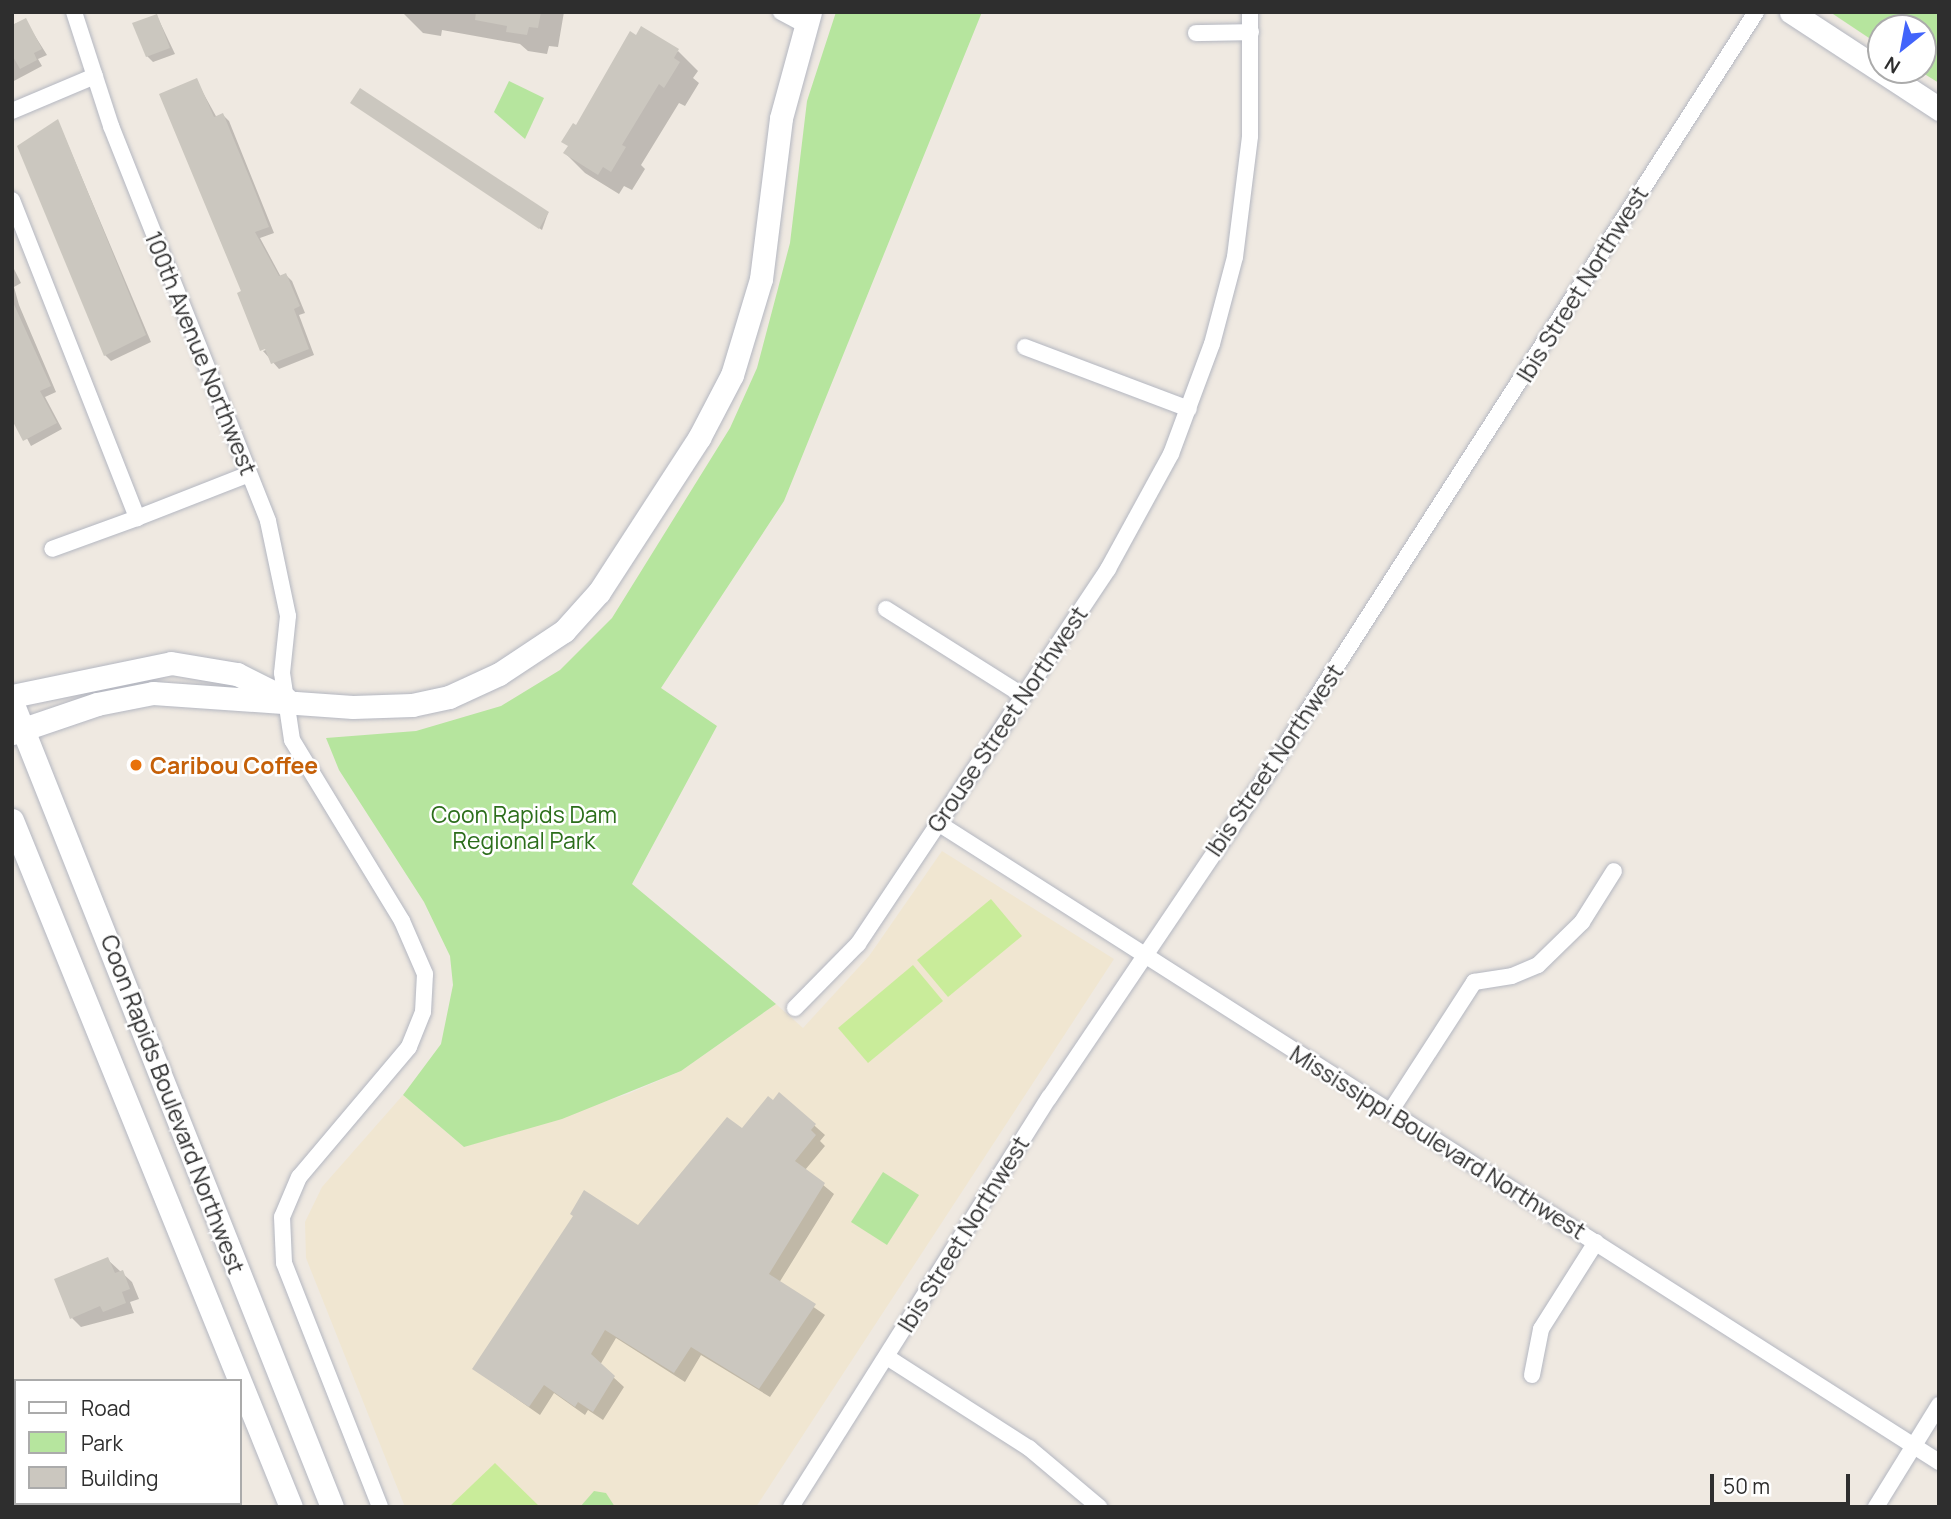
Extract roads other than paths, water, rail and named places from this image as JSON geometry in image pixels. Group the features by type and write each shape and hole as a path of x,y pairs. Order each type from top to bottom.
{"street":[{"name":"100th Avenue Northwest","path":"74,12 95,76 268,521 284,584 288,616 282,673 288,700 288,726 301,759 402,921 425,974 423,1012 409,1047 299,1177 282,1217 284,1262 380,1507"},
{"path":"18,731 96,705 153,693 393,708 449,696 538,650 565,631 599,592 699,438 741,353 761,279 783,109 808,19 781,12"},
{"name":"Grouse Street Northwest","path":"796,1008 858,944 1132,531 1189,409 1224,304 1237,245 1250,136 1250,12"},
{"name":"Ibis Street Northwest","path":"791,1507 1143,955 1257,790 1756,12"},
{"path":"1791,12 1939,109"},
{"path":"1196,33 1251,32"},
{"path":"12,111 95,76"},
{"path":"12,200 137,518"},
{"path":"1025,347 1189,409"},
{"path":"52,549 248,474"},
{"path":"886,608 1022,695"},
{"path":"12,696 171,663 237,674 288,700"},
{"name":"Coon Rapids Boulevard Northwest","path":"12,702 18,731 332,1507"},
{"name":"Coon Rapids Boulevard Northwest","path":"12,820 239,1379"},
{"name":"Mississippi Boulevard Northwest","path":"937,823 1939,1462"},
{"path":"1390,1112 1474,982 1511,976 1538,965 1582,922 1614,871"},
{"path":"1532,1375 1541,1329 1596,1242"},
{"path":"887,1357 1029,1448 1099,1507"},
{"name":"Coon Rapids Boulevard Northwest","path":"242,1386 291,1507"},
{"path":"1876,1507 1939,1405"}],"place":[{"name":"Caribou Coffee","path":"136,765"}],"park label":[{"name":"Coon Rapids Dam Regional Park","path":"524,827"}]}
